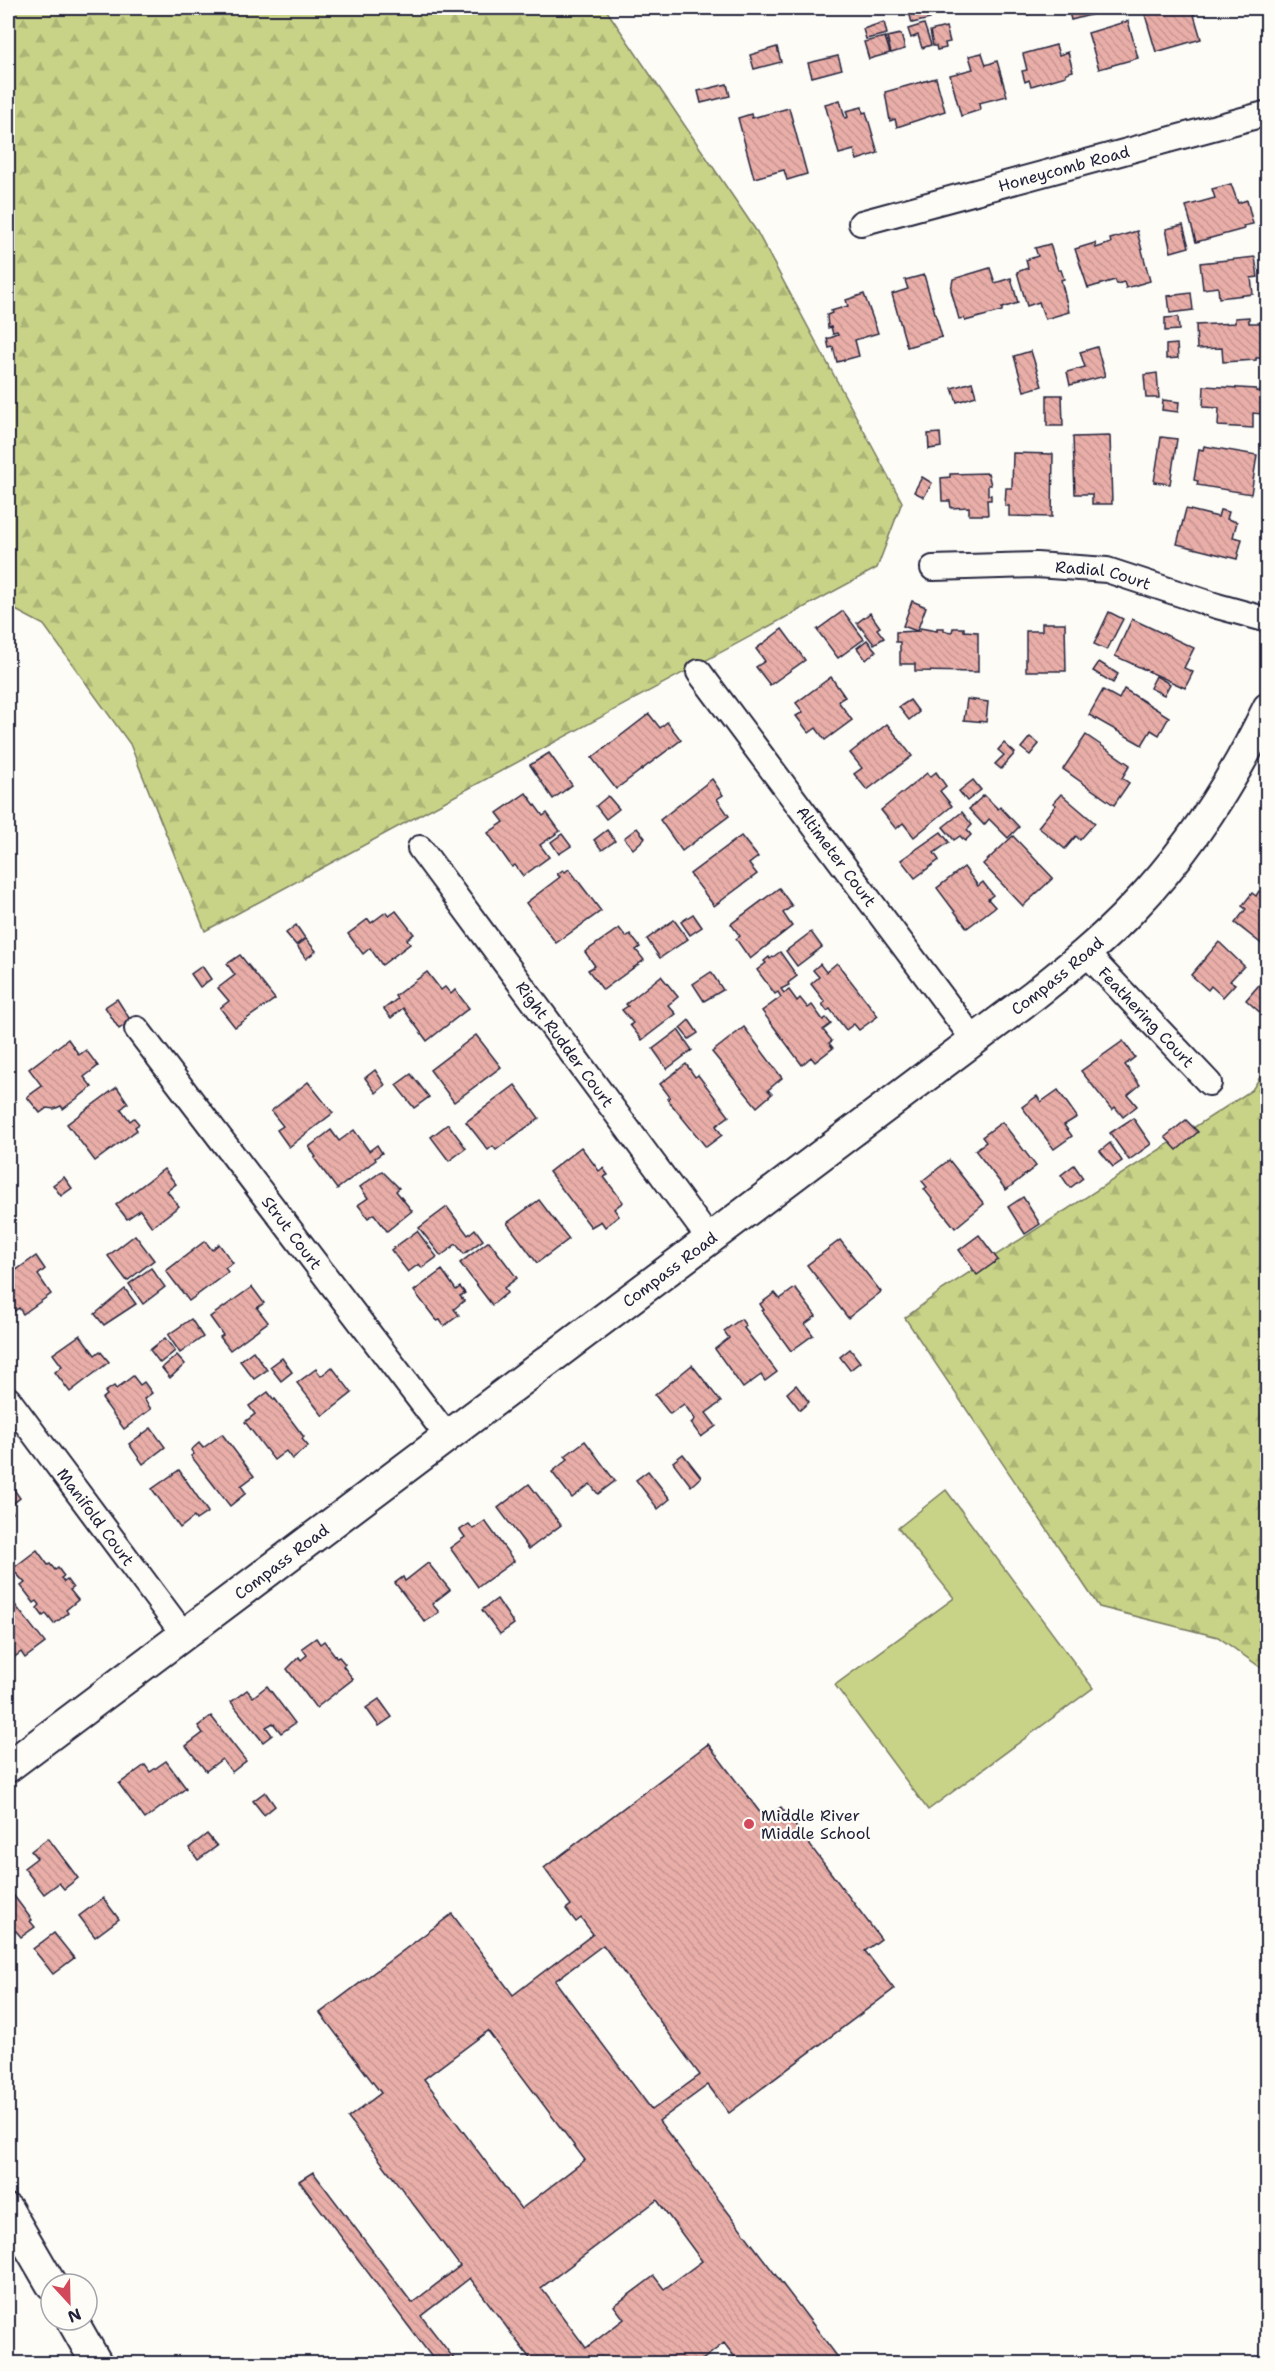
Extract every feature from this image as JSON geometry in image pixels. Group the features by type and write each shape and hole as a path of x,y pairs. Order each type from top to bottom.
{"street":[{"name":"Honeycomb Road","path":"861,224 1268,113"},
{"name":"Radial Court","path":"933,568 1036,566 1107,570 1268,620"},
{"name":"Altimeter Court","path":"699,672 974,1040"},
{"name":"Compass Road","path":"8,1767 710,1240 1086,953 1132,909 1198,830 1251,745 1268,708"},
{"name":"Right Rudder Court","path":"420,848 710,1240"},
{"name":"Feathering Court","path":"1086,953 1209,1083"},
{"name":"Strut Court","path":"137,1029 448,1437"},
{"name":"Manifold Court","path":"8,1399 184,1635"},
{"path":"8,2210 44,2272"},
{"path":"79,2332 98,2364"}],"green space":[{"path":"8,8 605,8 757,232 902,502 877,568 205,931 130,744 44,625 8,606"},
{"path":"1267,1066 1267,1672 1218,1637 1099,1607 905,1318 942,1290 1252,1090"},
{"path":"946,1490 1093,1688 928,1810 835,1685 954,1598 898,1528"}],"building":[{"path":"908,8 927,8 930,19 912,23"},
{"path":"1024,8 1054,8 1026,15"},
{"path":"1068,8 1096,8 1098,13 1071,20"},
{"path":"1143,8 1192,8 1201,39 1156,52"},
{"path":"1128,21 1138,58 1099,69 1088,33"},
{"path":"884,22 887,34 866,39 863,29"},
{"path":"924,24 931,45 922,48 918,35 911,38 908,29"},
{"path":"946,27 950,42 945,43 946,48 937,50 936,46 933,46 930,31"},
{"path":"901,34 905,49 891,53 887,37"},
{"path":"885,37 890,53 869,59 864,42"},
{"path":"1056,45 1059,55 1068,52 1073,71 1066,73 1066,76 1031,86 1029,80 1025,82 1022,71 1027,70 1023,54"},
{"path":"777,47 781,62 754,69 750,55"},
{"path":"982,53 986,65 997,61 1007,96 979,103 980,110 961,116 950,75 973,69 969,56"},
{"path":"838,56 842,69 812,77 808,63"},
{"path":"936,78 945,111 897,127 895,119 890,121 885,92"},
{"path":"727,84 730,96 701,103 698,91"},
{"path":"840,100 845,118 848,117 846,111 862,107 863,113 866,112 878,153 857,160 854,150 839,154 825,104"},
{"path":"789,108 807,174 787,180 784,170 754,178 738,118 751,114 752,118"},
{"path":"1231,184 1238,203 1247,200 1253,224 1243,226 1244,229 1196,242 1186,206 1215,198 1212,189"},
{"path":"1183,225 1189,247 1171,252 1166,229"},
{"path":"1137,231 1150,281 1126,288 1124,282 1117,284 1115,280 1088,288 1075,249 1095,243 1096,248 1111,243 1110,239"},
{"path":"1050,244 1058,270 1061,270 1064,279 1061,280 1069,312 1045,319 1039,302 1027,306 1017,272 1028,268 1026,260 1038,256 1035,248"},
{"path":"1255,257 1258,277 1251,278 1253,294 1219,298 1218,287 1203,289 1200,263"},
{"path":"990,268 995,283 1011,278 1018,303 1002,308 1002,311 965,321 964,318 959,319 951,290 953,279"},
{"path":"924,275 942,337 907,347 892,294 908,289 905,280"},
{"path":"1191,293 1193,310 1170,313 1168,296"},
{"path":"864,294 878,333 855,340 859,356 837,362 833,347 829,348 827,339 838,335 833,334 831,327 828,328 827,315 832,313 831,311 848,306 846,300"},
{"path":"1178,317 1179,330 1165,331 1165,318"},
{"path":"1249,317 1249,323 1262,323 1263,358 1223,362 1222,348 1197,349 1196,325 1235,323 1235,318"},
{"path":"1177,344 1178,358 1166,359 1166,345"},
{"path":"1097,347 1105,376 1070,385 1067,372 1085,367 1080,352"},
{"path":"1031,351 1042,386 1024,391 1014,356"},
{"path":"1157,373 1159,398 1146,398 1144,375"},
{"path":"972,382 976,396 957,402 952,388"},
{"path":"1204,386 1256,389 1256,391 1263,392 1261,414 1253,413 1253,428 1218,426 1219,408 1203,407"},
{"path":"1047,395 1062,395 1063,426 1047,426"},
{"path":"1163,400 1179,402 1178,412 1162,410"},
{"path":"940,433 941,447 929,449 928,434"},
{"path":"1110,436 1112,504 1092,504 1092,494 1075,494 1073,437"},
{"path":"1161,437 1177,439 1170,484 1154,482"},
{"path":"1204,446 1257,455 1251,494 1197,485 1198,481 1194,480 1199,449 1203,450"},
{"path":"1013,453 1053,454 1052,517 1009,516 1009,506 1005,506 1006,488 1012,488"},
{"path":"988,473 991,485 988,485 988,495 991,495 991,500 987,500 988,515 969,515 969,507 951,508 950,501 942,501 941,478 950,477 950,474"},
{"path":"922,477 932,483 924,497 914,492"},
{"path":"1186,509 1218,517 1220,510 1229,512 1227,519 1237,522 1233,537 1242,539 1237,559 1177,544"},
{"path":"912,601 926,607 917,631 903,626"},
{"path":"843,611 864,639 838,658 817,630"},
{"path":"1109,612 1123,619 1107,650 1094,644"},
{"path":"870,613 880,627 877,629 884,638 874,644 857,623"},
{"path":"1132,619 1194,648 1184,668 1193,672 1185,688 1115,656"},
{"path":"1042,623 1065,623 1066,671 1026,671 1026,631 1042,631"},
{"path":"920,628 937,631 937,628 944,628 944,631 952,632 953,628 964,628 964,631 978,632 978,672 915,671 915,664 900,664 900,642 896,642 896,632 920,631"},
{"path":"782,629 805,660 770,685 756,667 765,661 756,649"},
{"path":"867,640 876,651 866,660 857,648"},
{"path":"1099,662 1118,674 1113,683 1093,671"},
{"path":"1156,676 1170,684 1164,695 1150,688"},
{"path":"831,677 845,697 838,701 852,720 825,740 816,728 809,733 796,716 803,712 796,703"},
{"path":"1124,689 1169,717 1159,735 1151,730 1142,745 1089,715 1103,690 1119,699"},
{"path":"967,699 988,702 986,722 964,720"},
{"path":"910,700 919,712 909,720 899,707"},
{"path":"649,714 660,728 667,722 681,740 616,789 592,758"},
{"path":"887,724 912,756 867,790 854,774 862,768 850,753"},
{"path":"1086,735 1130,765 1122,778 1129,783 1114,805 1063,769"},
{"path":"1030,737 1039,744 1030,755 1021,748"},
{"path":"1004,743 1015,753 1001,769 995,764 1004,755 998,750"},
{"path":"549,753 572,785 553,799 530,765"},
{"path":"936,772 946,786 940,791 952,806 914,837 903,823 896,829 881,810 927,773 930,777"},
{"path":"712,779 723,795 717,799 729,816 682,851 660,820"},
{"path":"973,780 981,790 967,801 959,791"},
{"path":"526,793 543,816 547,813 560,831 540,845 549,857 523,876 515,865 512,867 488,833 504,822 497,813"},
{"path":"1061,794 1095,823 1080,840 1076,836 1065,849 1038,827 1056,805 1053,803"},
{"path":"984,795 998,809 1000,807 1019,827 1008,838 989,819 984,825 969,809"},
{"path":"608,796 619,809 606,819 596,806"},
{"path":"962,812 972,825 967,830 971,835 965,841 960,836 954,840 943,827"},
{"path":"637,828 645,838 633,849 624,838"},
{"path":"607,830 615,841 602,850 594,840"},
{"path":"941,832 949,842 934,853 939,860 915,878 901,860"},
{"path":"562,834 571,846 559,854 551,842"},
{"path":"741,836 758,857 749,864 757,874 714,906 690,874"},
{"path":"1013,836 1053,878 1023,906 983,864"},
{"path":"964,867 978,886 983,882 993,895 988,899 995,907 967,928 937,888"},
{"path":"569,869 601,911 556,943 526,903 560,877 557,874"},
{"path":"779,888 792,906 783,913 792,926 750,959 736,939 740,936 731,924"},
{"path":"1259,891 1268,898 1268,939 1263,945 1235,923 1246,909 1242,906 1252,893 1256,896"},
{"path":"396,911 414,934 407,939 410,944 382,965 370,948 363,954 348,934 368,919 371,923 386,912 389,916"},
{"path":"693,914 702,927 690,935 681,922"},
{"path":"674,920 688,939 660,958 647,939"},
{"path":"296,925 305,938 296,945 286,933"},
{"path":"619,928 626,937 630,934 640,947 636,950 644,960 603,990 588,970 595,966 585,952"},
{"path":"811,932 822,947 797,966 786,951"},
{"path":"306,939 316,951 306,959 297,946"},
{"path":"1219,942 1244,966 1230,981 1235,984 1223,997 1211,986 1208,990 1191,975"},
{"path":"780,952 797,976 788,983 789,985 781,989 784,993 789,990 797,1001 800,998 808,1008 812,1005 823,1020 826,1018 831,1024 823,1030 832,1041 829,1043 833,1048 815,1062 811,1057 802,1065 762,1011 781,997 778,992 775,994 757,970 766,963 764,961 769,957 770,959"},
{"path":"240,955 275,999 235,1027 220,1008 229,1001 218,988 235,975 227,964"},
{"path":"837,963 878,1016 859,1030 854,1024 846,1030 830,1009 827,1011 822,1004 825,1002 811,984 819,977 813,970 820,964 826,972"},
{"path":"202,966 211,979 200,987 191,974"},
{"path":"427,972 441,990 445,987 451,994 455,990 469,1008 427,1041 403,1008 391,1018 384,1009 397,999 395,996"},
{"path":"711,972 723,990 704,1001 693,984"},
{"path":"661,976 678,997 668,1005 676,1014 642,1040 630,1025 633,1023 622,1010 628,1006 626,1004"},
{"path":"1265,978 1268,980 1268,1012 1264,1016 1246,1000"},
{"path":"117,999 131,1021 119,1029 105,1007"},
{"path":"689,1020 698,1033 689,1039 680,1028"},
{"path":"744,1027 782,1078 768,1090 772,1094 757,1107 712,1052"},
{"path":"678,1030 692,1050 667,1069 653,1049"},
{"path":"476,1035 501,1067 454,1102 430,1070"},
{"path":"68,1039 79,1055 86,1050 98,1066 84,1077 92,1087 63,1109 61,1106 54,1109 47,1108 40,1113 27,1097 42,1086 29,1069"},
{"path":"1123,1041 1135,1057 1125,1065 1140,1085 1128,1095 1137,1106 1123,1117 1115,1107 1112,1110 1081,1071"},
{"path":"686,1064 695,1077 698,1075 729,1116 716,1126 722,1135 706,1147 667,1099 670,1097 660,1084"},
{"path":"375,1070 385,1085 376,1093 365,1078"},
{"path":"411,1074 429,1097 414,1108 396,1085"},
{"path":"308,1082 333,1113 289,1147 277,1130 283,1126 271,1111"},
{"path":"515,1085 539,1118 496,1150 493,1146 488,1150 466,1122"},
{"path":"117,1087 128,1103 121,1109 130,1121 134,1118 139,1124 135,1127 137,1130 95,1161 67,1124"},
{"path":"1058,1090 1077,1117 1064,1125 1072,1136 1054,1149 1022,1107 1037,1096 1041,1102"},
{"path":"1133,1118 1151,1144 1129,1160 1110,1133"},
{"path":"1186,1120 1198,1132 1177,1150 1165,1137"},
{"path":"1002,1122 1036,1166 1006,1190 975,1150 986,1142 982,1137"},
{"path":"448,1124 466,1148 449,1161 431,1137"},
{"path":"331,1130 339,1141 354,1130 369,1151 377,1145 382,1153 337,1189 314,1158 316,1157 309,1147"},
{"path":"1110,1143 1122,1161 1113,1167 1100,1151"},
{"path":"581,1147 599,1171 603,1168 608,1175 604,1177 623,1202 614,1209 619,1216 605,1227 601,1221 591,1227 549,1172"},
{"path":"949,1160 984,1204 955,1228 924,1189 927,1187 922,1181"},
{"path":"1074,1165 1083,1178 1070,1188 1061,1175"},
{"path":"164,1169 176,1184 167,1191 179,1206 152,1227 140,1210 127,1219 116,1205"},
{"path":"382,1171 399,1188 396,1191 412,1211 387,1231 374,1214 368,1218 358,1205 368,1198 360,1187"},
{"path":"64,1177 72,1188 61,1196 53,1185"},
{"path":"1023,1197 1040,1224 1025,1234 1008,1207"},
{"path":"539,1200 569,1239 537,1263 507,1223"},
{"path":"447,1207 468,1235 475,1229 483,1240 464,1254 456,1244 441,1256 419,1228"},
{"path":"417,1231 437,1257 422,1268 419,1264 408,1272 391,1250"},
{"path":"135,1235 154,1260 127,1281 108,1256"},
{"path":"979,1235 998,1260 977,1275 959,1250"},
{"path":"840,1240 881,1292 848,1318 807,1265"},
{"path":"205,1241 212,1250 219,1244 233,1263 225,1268 228,1272 189,1301 166,1271"},
{"path":"489,1241 517,1278 504,1288 507,1293 492,1305 460,1263"},
{"path":"36,1256 45,1269 38,1275 51,1294 23,1314 19,1308 9,1314 8,1276"},
{"path":"151,1268 165,1287 143,1304 129,1284"},
{"path":"442,1270 456,1290 460,1287 465,1293 460,1296 464,1301 454,1309 459,1315 444,1326 440,1320 437,1321 414,1291"},
{"path":"252,1287 264,1303 257,1308 268,1322 230,1350 220,1337 223,1335 210,1317"},
{"path":"795,1288 816,1316 805,1324 813,1335 791,1351 762,1311 764,1310 760,1304 775,1293 780,1299"},
{"path":"125,1289 136,1304 104,1325 95,1314"},
{"path":"191,1319 203,1337 180,1353 168,1335"},
{"path":"741,1319 746,1326 744,1328 777,1372 765,1381 761,1375 743,1388 715,1349 729,1338 724,1331"},
{"path":"80,1335 95,1355 100,1351 109,1362 70,1392 55,1372 62,1366 53,1354"},
{"path":"165,1338 175,1351 160,1363 150,1350"},
{"path":"850,1349 860,1362 850,1370 840,1357"},
{"path":"253,1351 267,1370 254,1379 240,1361"},
{"path":"177,1355 185,1364 170,1378 162,1368"},
{"path":"282,1358 292,1372 281,1381 270,1367"},
{"path":"692,1365 721,1402 706,1413 716,1426 701,1437 691,1423 695,1419 684,1404 670,1414 655,1395"},
{"path":"332,1367 352,1393 323,1416 297,1383 316,1369 321,1376"},
{"path":"133,1376 140,1385 144,1382 152,1393 144,1399 151,1409 124,1429 102,1399 107,1395 105,1392 114,1386 116,1389"},
{"path":"796,1385 809,1402 800,1410 787,1393"},
{"path":"268,1392 304,1437 302,1439 308,1446 292,1459 286,1451 274,1460 245,1422 255,1414 249,1406"},
{"path":"151,1428 165,1447 143,1464 129,1444"},
{"path":"222,1434 254,1476 241,1486 246,1493 230,1506 191,1456 194,1454 191,1450 199,1443 203,1448"},
{"path":"585,1441 615,1481 598,1494 590,1484 572,1498 552,1472 568,1459 565,1456"},
{"path":"683,1454 701,1477 691,1486 673,1462"},
{"path":"179,1470 208,1512 196,1520 194,1517 180,1528 152,1489"},
{"path":"648,1471 670,1499 658,1509 636,1480"},
{"path":"8,1481 20,1498 9,1507 13,1513 8,1518"},
{"path":"529,1484 561,1525 529,1549 498,1508"},
{"path":"485,1521 514,1561 478,1587 450,1548 465,1537 460,1530 469,1524 473,1529"},
{"path":"37,1550 48,1565 50,1564 55,1570 58,1568 64,1576 61,1578 64,1582 67,1580 73,1588 70,1590 78,1600 66,1610 68,1613 54,1624 46,1614 43,1616 37,1608 40,1605 37,1601 34,1603 21,1586 25,1583 12,1569"},
{"path":"428,1563 450,1590 432,1604 439,1612 425,1622 395,1583 403,1577 405,1581"},
{"path":"8,1596 45,1643 25,1658 21,1652 11,1660 8,1656"},
{"path":"497,1599 514,1624 500,1634 482,1610"},
{"path":"316,1638 320,1644 324,1641 337,1658 339,1657 353,1679 316,1708 287,1669 299,1657 301,1660 307,1655 302,1648"},
{"path":"267,1686 295,1723 281,1733 273,1723 266,1727 272,1735 263,1742 231,1702 247,1690 253,1697"},
{"path":"379,1699 392,1717 379,1726 366,1708"},
{"path":"211,1716 246,1761 232,1772 222,1759 206,1771 186,1746 203,1733 198,1726"},
{"path":"708,1744 765,1819 781,1807 881,1939 865,1951 894,1989 729,2113 708,2085 659,2121 843,2364 740,2364 724,2343 697,2364 534,2364 470,2278 421,2316 458,2364 437,2364 299,2181 313,2172 412,2303 460,2266 348,2118 381,2093 320,2013 452,1914 513,1995 593,1934 581,1918 576,1922 566,1909 571,1905 544,1868","holes":["603,1945 700,2075 652,2110 555,1981","488,2031 585,2160 521,2209 424,2079","657,2200 702,2261 664,2289 654,2276 614,2306 624,2319 586,2348 541,2288"]},
{"path":"166,1761 186,1788 145,1819 119,1784 145,1765 150,1772"},
{"path":"265,1792 275,1806 264,1815 253,1801"},
{"path":"207,1834 217,1846 198,1860 189,1848"},
{"path":"48,1838 78,1878 64,1889 59,1883 44,1894 24,1868 37,1858 31,1851"},
{"path":"8,1888 35,1927 21,1937 16,1931 8,1935"},
{"path":"103,1898 119,1919 95,1937 79,1916"},
{"path":"54,1933 74,1958 53,1974 33,1949"}],"place":[{"name":"Middle River Middle School","path":"749,1824"}]}
